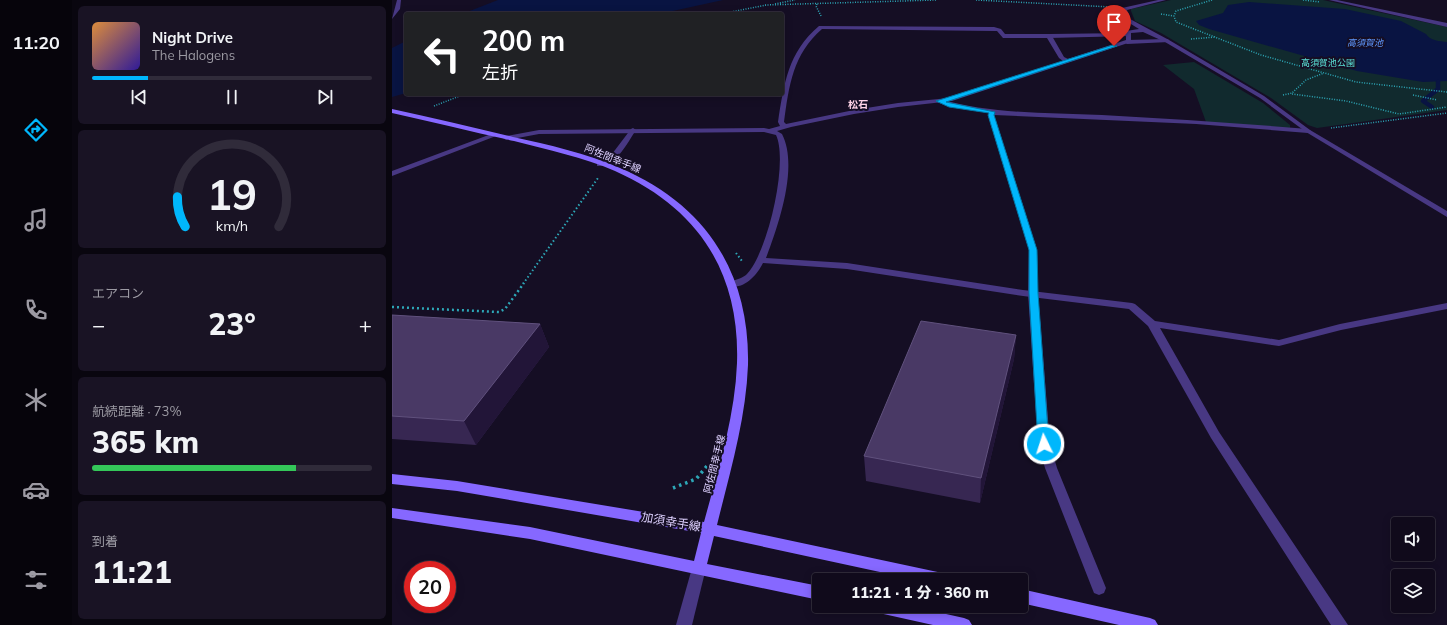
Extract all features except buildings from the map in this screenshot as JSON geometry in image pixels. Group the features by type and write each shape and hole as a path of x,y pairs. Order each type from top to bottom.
{"main road":[{"name":"阿佐間幸手線","path":"395,111 578,156 610,167 649,185 669,199 709,238 722,260 732,284 739,308 743,338 740,398 731,445 698,568"},
{"name":"加須幸手線","path":"392,479 457,486 709,529 914,573"},
{"path":"392,513 530,533 812,592"},
{"path":"1028,598 1150,625"},
{"path":"910,613 964,625"}],"street":[{"path":"392,18 398,9 399,0"},
{"path":"1164,0 1124,9 1128,20 1144,30 1167,41 1267,100 1308,131 1447,215"},
{"path":"1331,0 1447,25"},
{"path":"784,126 781,122 785,95 793,62 809,37 821,28 994,29 999,30 1003,36 1128,35"},
{"path":"1127,42 1128,32 1144,30"},
{"path":"1048,36 1062,58 1067,61"},
{"path":"771,131 784,126 898,105 950,100 1127,42 1167,41"},
{"path":"938,101 949,105 992,112 1196,122 1308,131"},
{"path":"992,112 991,115 1033,250 1034,293 1044,444 1099,588"},
{"path":"600,164 615,156 633,130"},
{"path":"506,138 526,133 539,132 633,130 771,131 779,134 782,138 784,171 779,201 762,260 749,278 732,284"},
{"path":"392,174 494,135"},
{"path":"762,260 847,266 1023,293 1034,293 1132,306 1152,324 1215,436 1340,625"},
{"path":"1152,324 1279,342 1340,327 1447,306"},
{"path":"684,625 698,568"}],"path":[{"path":"731,12 795,0"},
{"path":"765,5 936,0"},
{"path":"976,0 1074,4 1124,9"},
{"path":"1212,0 1200,2 1189,8 1176,11 1174,16 1176,22 1261,55 1356,82 1447,92"},
{"path":"1292,94 1298,90 1305,81 1325,72"},
{"path":"1276,96 1292,94 1346,101 1399,114 1447,107"},
{"path":"1413,95 1437,100"},
{"path":"410,115 461,96"},
{"path":"1308,131 1447,113"},
{"path":"392,306 499,312 505,309 603,170 610,167"},
{"path":"673,488 696,479 710,462"}],"green space":[{"name":"高須賀池公園","path":"1171,0 1323,0 1447,27 1447,110 1317,128 1308,125 1271,98 1161,33 1135,21 1131,9"},
{"path":"1194,62 1263,103 1290,125 1290,129 1206,122 1194,89 1163,65"}],"water":[{"path":"498,0 723,0 668,12 467,12"},
{"name":"高須賀池","path":"1249,2 1345,9 1401,21 1433,39 1447,42 1447,81 1423,82 1357,71 1209,29 1199,25 1196,21 1223,13 1228,5"},
{"path":"404,42 404,94 392,97 392,48"}],"waterway":[{"path":"1432,107 1423,101 1438,89 1438,82"}],"district":[{"name":"松石","path":"858,104"}],"route":[{"path":"1044,444 1034,293 1033,250 991,115 992,112 949,105 938,101 950,100 1114,46"}]}
